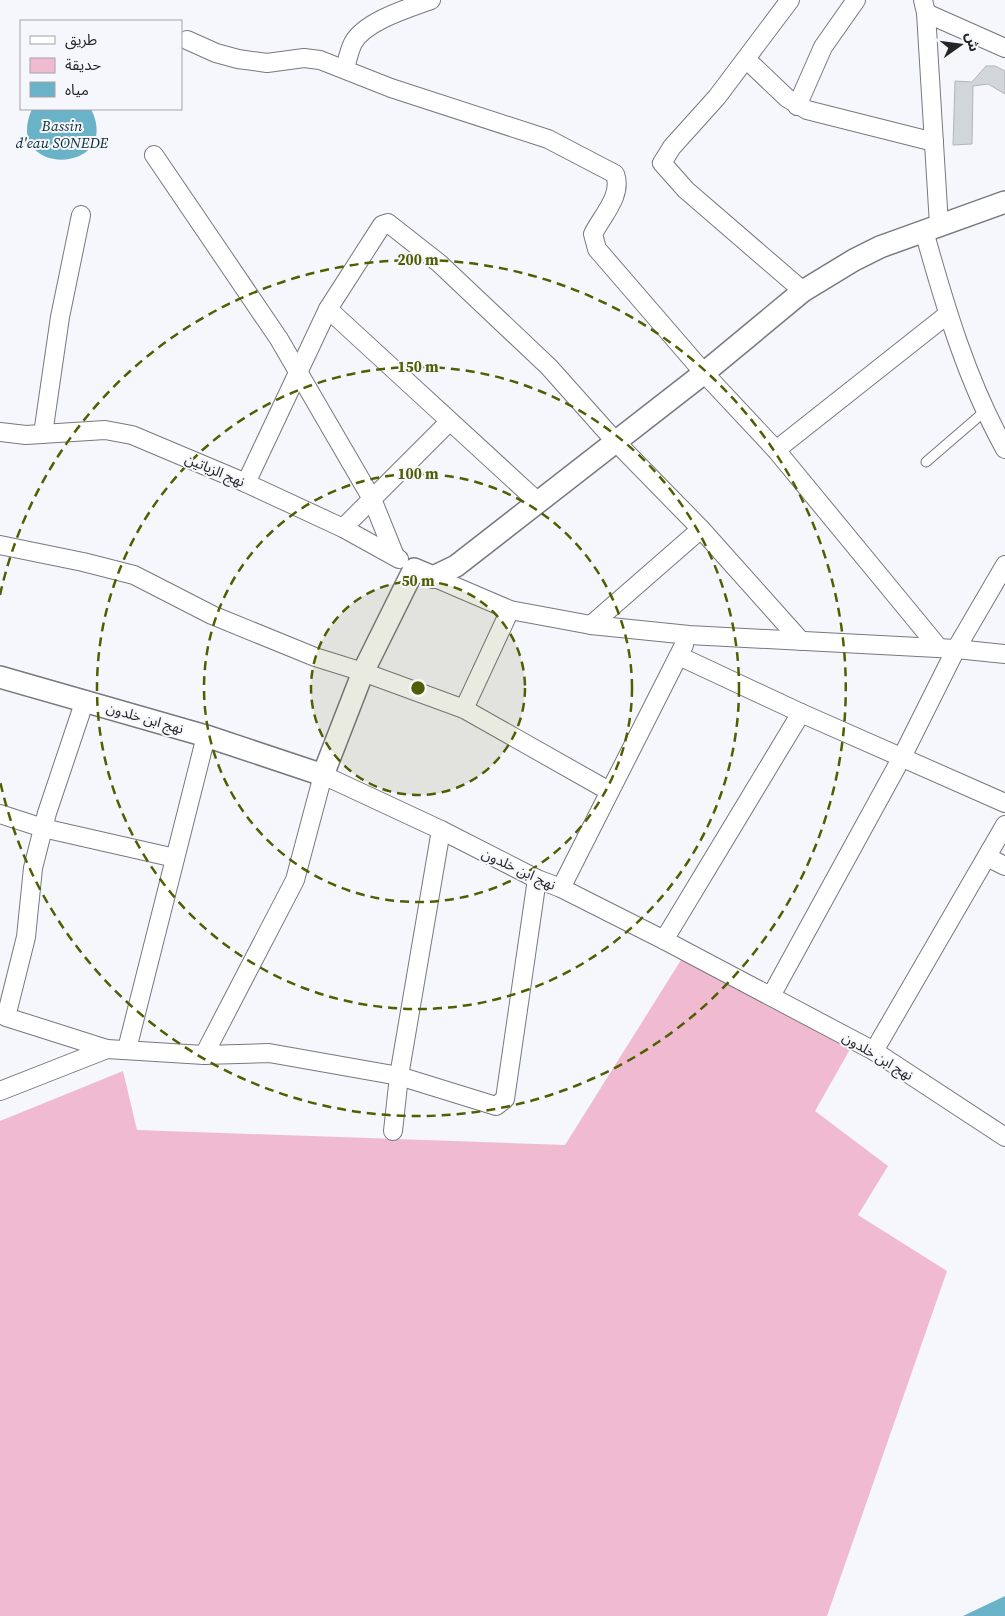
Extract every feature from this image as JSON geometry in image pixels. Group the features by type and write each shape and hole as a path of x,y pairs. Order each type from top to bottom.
{"street":[{"path":"345,69 353,44 358,37 388,17 431,0"},
{"path":"790,0 717,97 672,147 662,163 686,190 804,292"},
{"path":"797,106 824,47 856,0"},
{"path":"924,6 1005,48"},
{"path":"924,6 934,142 931,228 948,314 984,412 1005,449"},
{"path":"187,40 216,53 238,59 267,63 304,58 320,60 391,88 548,139 615,174 618,191 593,234 597,249 704,373 776,450 947,648"},
{"path":"746,59 797,106 829,117 934,142"},
{"path":"154,155 279,340 296,373 372,499 395,556"},
{"path":"204,1055 295,880 323,775 363,672 424,573 446,572 463,561 537,501 704,373 804,292 854,260 880,247 1005,202"},
{"path":"43,434 60,317 82,215"},
{"path":"246,483 296,373 328,310 382,225 388,223 439,263 549,367 615,441 701,529 801,641"},
{"path":"328,310 537,501"},
{"path":"776,450 948,314"},
{"path":"343,528 449,422"},
{"name":"نهج الزياتين","path":"0,432 43,434 117,431 246,483 343,528 424,573 510,610 591,625 689,635 947,648 1005,654"},
{"path":"591,625 701,529"},
{"path":"1,548 83,562 134,575 221,619 315,657 363,672 464,709 609,791"},
{"path":"771,996 902,757 947,648 1005,565"},
{"path":"464,709 510,610"},
{"path":"560,888 689,635"},
{"path":"679,656 801,713 1005,803"},
{"name":"نهج ابن خلدون","path":"0,677 206,736 323,775 441,830 537,879 560,888 771,996 874,1051 1005,1137"},
{"path":"84,700 43,828 33,868 26,937 3,1016 107,1049 204,1055 269,1053 399,1076 490,1106 496,1106 505,1098 537,879"},
{"path":"664,940 801,713"},
{"path":"127,1049 206,736"},
{"path":"0,814 43,828 175,858"},
{"path":"874,1051 1005,825"},
{"path":"393,1131 399,1076 441,830"},
{"path":"986,857 1005,866"},
{"path":"0,1091 107,1049"}],"lane":[{"path":"926,462 984,412"}],"green space":[{"path":"691,944 853,1044 815,1111 888,1166 858,1215 947,1271 827,1616 0,1616 0,1121 123,1071 137,1130 565,1145"}],"water":[{"name":"Bassin d'eau SONEDE","path":"32,110 91,110 97,131 91,147 79,156 62,160 46,157 33,147 27,132"},
{"path":"1005,1596 1005,1616 963,1616"}],"building":[{"path":"986,66 995,66 1005,71 1005,94 988,84 973,86 972,144 953,145 955,81 972,82"}]}
